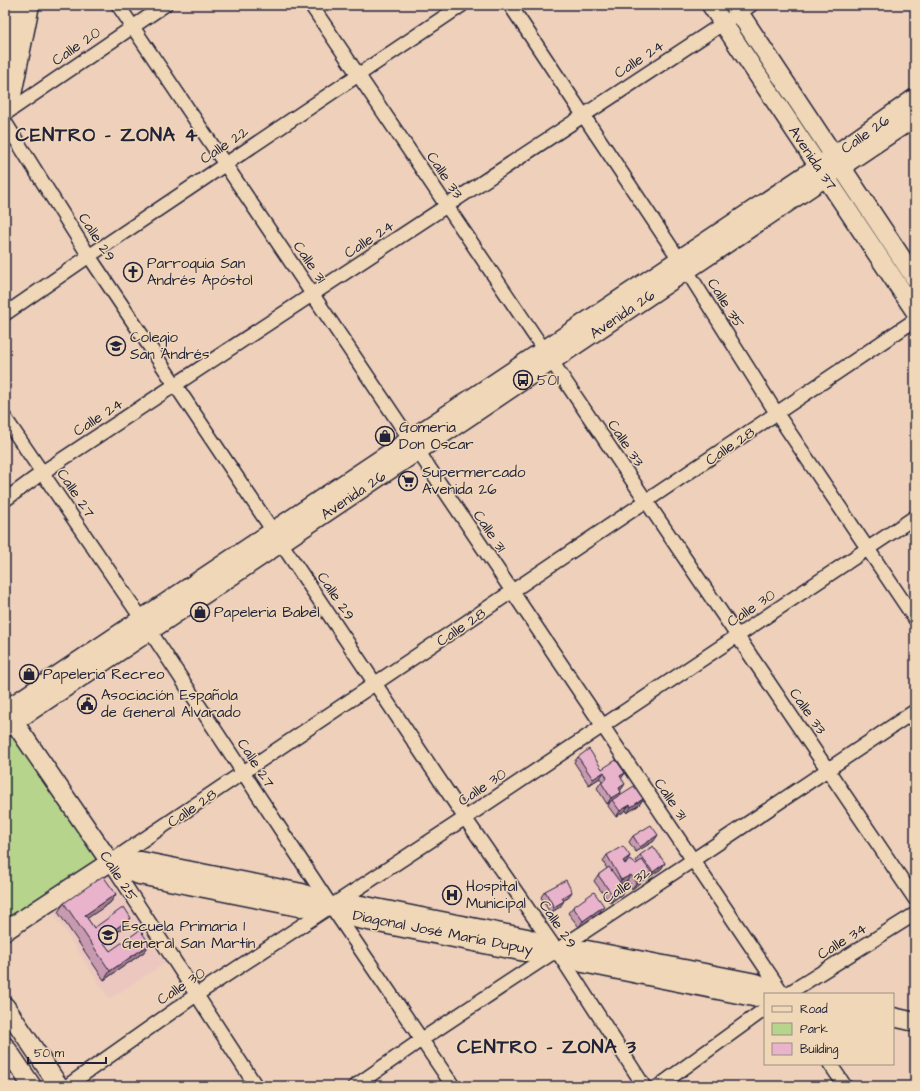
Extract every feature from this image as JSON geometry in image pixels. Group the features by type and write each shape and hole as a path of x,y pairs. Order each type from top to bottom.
{"main road":[{"path":"5,62 16,5"},
{"path":"5,110 12,95 30,5"},
{"name":"Avenida 37","path":"711,5 915,311"},
{"name":"Avenida 37","path":"741,8 837,161 915,278"},
{"name":"Calle 26","path":"837,161 915,98"},
{"name":"Calle 26","path":"837,161 915,117"},
{"name":"Avenida 26","path":"8,719 414,445 823,172 837,161"},
{"name":"Calle 25","path":"8,719 110,862"},
{"name":"Diagonal José María Dupuy","path":"110,862 139,875 299,907 330,906 358,919 525,952 587,950 756,983 780,993"},
{"name":"Calle 28","path":"5,931 110,862"},
{"name":"Diagonal José María Dupuy","path":"556,950 584,963 753,997 764,996"},
{"path":"5,1006 59,1086"},
{"path":"894,1017 915,1022"},
{"path":"5,1046 32,1086"}],"street":[{"name":"Calle 31","path":"118,5 781,993"},
{"name":"Calle 20","path":"5,114 165,5"},
{"name":"Calle 33","path":"312,5 915,899"},
{"name":"Calle 22","path":"5,314 462,5"},
{"name":"Calle 35","path":"510,5 683,265 778,414 915,619"},
{"name":"Calle 24","path":"5,500 43,472 176,386 582,115 723,23 741,8"},
{"name":"Calle 29","path":"5,122 89,256 465,818 556,950 644,1086"},
{"name":"Calle 28","path":"110,862 778,414 915,320"},
{"name":"Calle 27","path":"5,418 146,625 330,906 453,1086"},
{"name":"Calle 30","path":"66,1086 196,995 465,818 915,517"},
{"name":"Calle 32","path":"355,1086 421,1040 915,711"},
{"name":"Calle 25","path":"110,862 256,1086"},
{"name":"Calle 34","path":"789,993 915,914"},
{"path":"659,1086 764,1011"},
{"path":"831,1065 845,1086"}],"shaded area":[{"name":"Escuela Primaria 1 General San Martín","path":"107,872 165,963 109,999 50,908"}],"green space":[{"path":"12,731 97,859 5,920 5,736"}],"building":[{"path":"589,749 602,769 616,760 625,773 620,776 625,784 619,788 621,792 611,798 601,782 607,778 604,772 593,779 578,757"},
{"path":"634,786 643,799 631,807 630,805 620,811 612,800"},
{"path":"651,825 658,835 640,847 633,836"},
{"path":"623,846 630,856 623,861 625,864 630,860 636,864 642,860 651,872 636,883 631,875 621,880 607,855"},
{"path":"653,846 665,863 653,872 640,855"},
{"path":"609,867 625,889 614,897 598,875"},
{"path":"103,876 116,894 85,915 94,928 124,907 131,918 101,939 110,951 140,930 150,944 110,971 64,903"},
{"path":"566,880 572,892 562,898 564,901 554,907 545,891"},
{"path":"594,892 604,906 583,921 573,907"}],"place":[{"name":"Parroquia San Andrés Apóstol","path":"133,272"},
{"name":"Colegio San Andrés","path":"116,346"},
{"name":"501","path":"523,380"},
{"name":"Gomeria Don Oscar","path":"385,436"},
{"name":"Supermercado Avenida 26","path":"408,481"},
{"name":"Papeleria Babel","path":"200,612"},
{"name":"Papeleria Recreo","path":"29,674"},
{"name":"Asociación Española de General Alvarado","path":"87,704"},
{"name":"Hospital Municipal","path":"452,895"},
{"name":"Escuela Primaria 1 General San Martín","path":"108,935"}],"district":[{"name":"CENTRO - ZONA 4","path":"107,134"},
{"name":"CENTRO - ZONA 3","path":"547,1046"}]}
